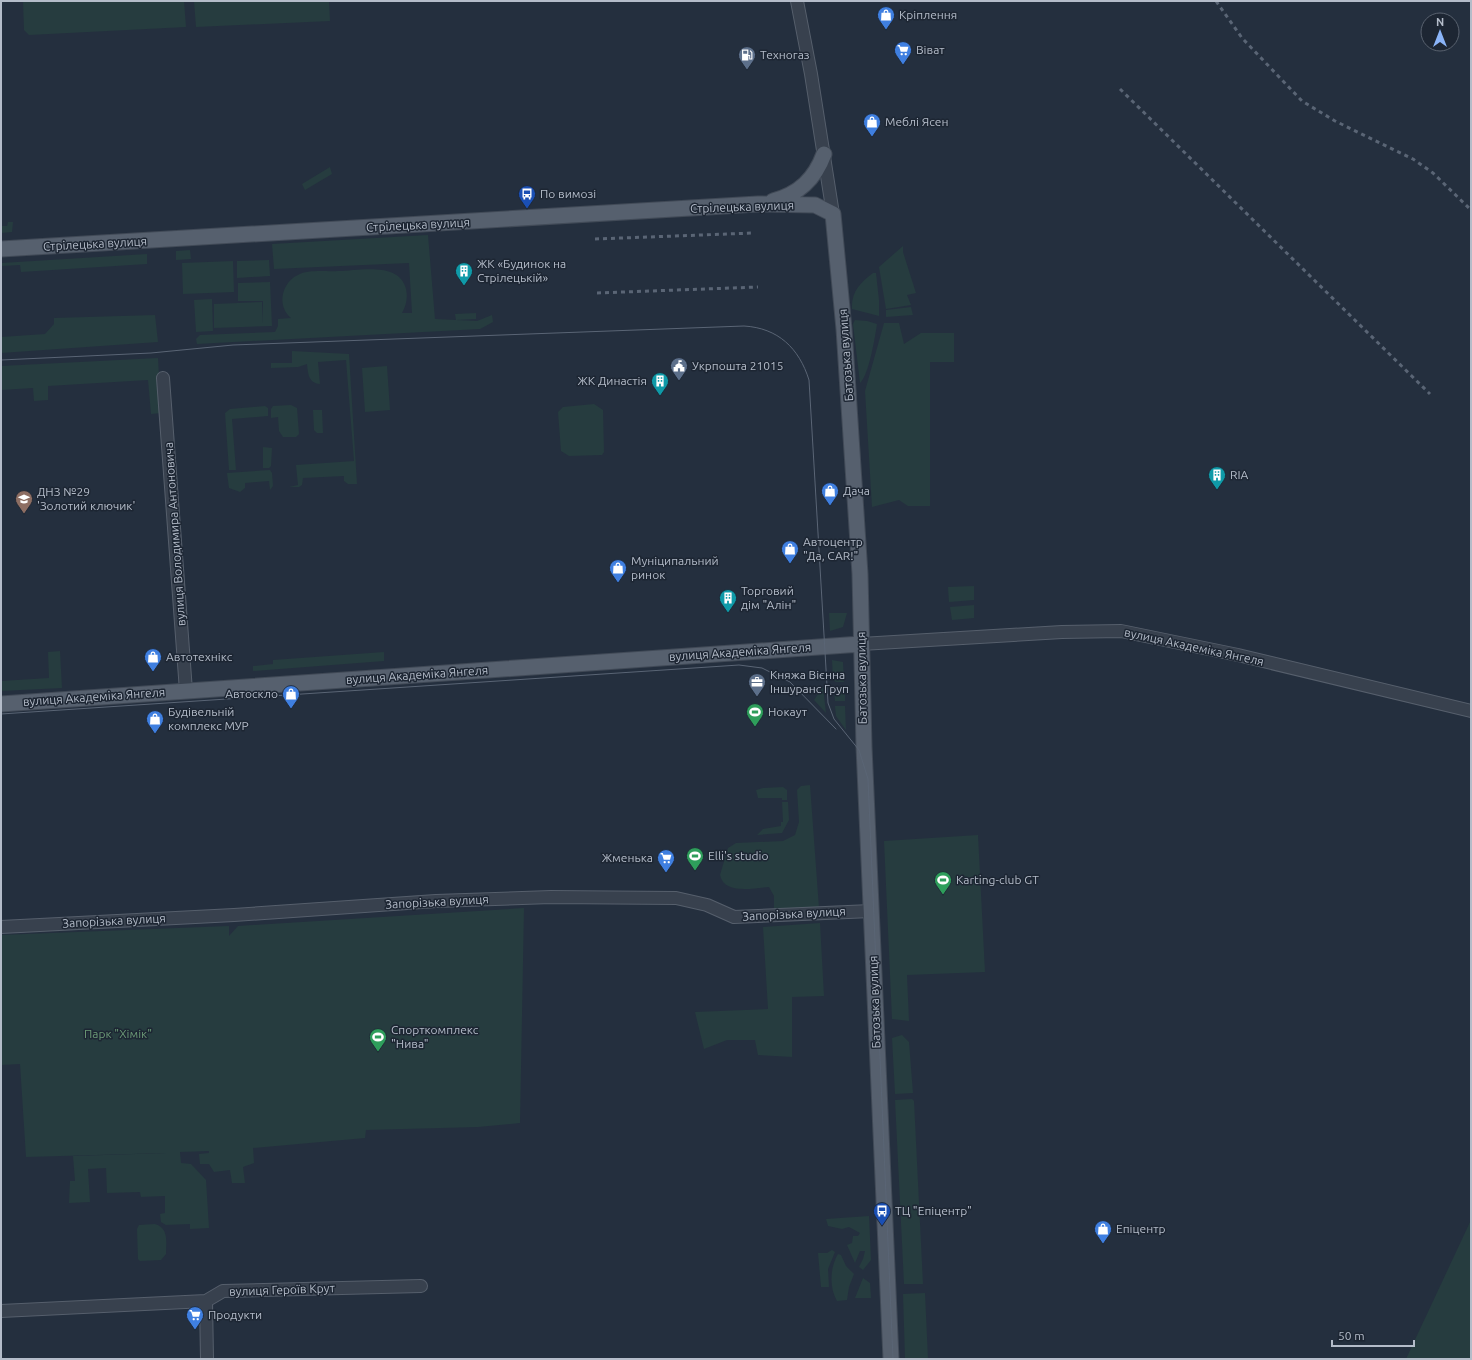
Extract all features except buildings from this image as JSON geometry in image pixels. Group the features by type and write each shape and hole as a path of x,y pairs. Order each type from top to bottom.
{"main road":[{"path":"758,204 790,195 801,189 817,171 824,154"},
{"name":"Стрілецька вулиця","path":"1,249 758,204 815,205 833,214"},
{"name":"Батозька вулиця","path":"833,214 844,329 856,497 871,911 891,1359"},
{"name":"вулиця Академіка Янгеля","path":"1,704 861,644"}],"street":[{"name":"Батозька вулиця","path":"797,1 833,214"},
{"name":"вулиця Володимира Антоновича","path":"163,378 186,691"},
{"name":"вулиця Академіка Янгеля","path":"861,644 1062,632 1122,631 1238,655 1471,711"},
{"name":"Запорізька вулиця","path":"1,927 234,915 436,901 551,897 676,898 707,905 734,917 871,911"},
{"name":"вулиця Героїв Крут","path":"1,1311 206,1301 223,1291 421,1286"},
{"path":"206,1301 207,1359"}],"green space":[{"path":"23,1 184,1 186,27 29,35 24,30"},
{"path":"194,1 329,1 330,21 196,27"},
{"path":"330,167 332,174 305,190 302,184"},
{"path":"8,222 13,222 12,232 1,233 1,226 7,226"},
{"path":"428,235 435,319 477,321 492,315 493,322 480,329 197,344 196,339 200,335 275,332 278,326 278,319 291,318 286,313 282,301 288,283 292,278 307,272 367,269 387,271 395,274 402,280 406,289 407,296 405,308 402,313 412,313 409,263 274,269 272,244"},
{"path":"903,246 903,252 916,293 907,295 911,305 886,309 879,267"},
{"path":"190,250 191,259 176,260 176,251"},
{"path":"147,254 147,264 21,272 20,265 1,266 1,263"},
{"path":"269,260 270,276 237,278 237,261"},
{"path":"233,261 234,292 183,294 182,263"},
{"path":"873,273 876,273 879,316 852,309 853,298 857,288"},
{"path":"270,282 272,326 214,328 214,304 262,302 263,324 263,301 238,301 238,283"},
{"path":"212,299 213,331 196,332 194,300"},
{"path":"911,307 913,315 886,317 886,310"},
{"path":"476,313 476,319 456,320 455,314"},
{"path":"155,315 158,342 1,353 1,337 45,334 54,324 54,318"},
{"path":"855,320 877,324 869,364 860,383 853,324"},
{"path":"884,323 899,323 904,344 921,333 954,333 954,362 930,362 930,506 908,506 899,500 872,507 865,391"},
{"path":"292,351 349,354 357,484 348,484 344,481 344,476 303,478 302,485 299,487 289,487 298,485 296,465 354,461 346,360 318,362 320,384 313,382 309,377 307,364 298,367 271,368 271,363 292,363"},
{"path":"158,358 161,413 151,414 148,380 48,386 48,400 34,401 33,388 1,390 1,366"},
{"path":"387,366 390,410 365,412 362,368"},
{"path":"594,404 603,410 604,452 602,455 569,456 561,451 558,412 563,407"},
{"path":"291,405 297,408 299,434 296,437 283,437 279,431 278,417 271,418 271,409 273,406"},
{"path":"265,406 268,408 268,416 232,419 236,470 229,470 225,413 230,409"},
{"path":"313,410 322,410 323,433 317,433 314,430"},
{"path":"263,447 272,448 271,466 269,468 263,468"},
{"path":"270,470 272,473 273,486 270,490 269,481 245,483 245,488 240,492 229,488 227,473"},
{"path":"974,586 974,600 949,602 948,587"},
{"path":"974,605 974,618 952,620 950,607"},
{"path":"829,613 847,613 843,627 830,631"},
{"path":"60,651 62,688 1,691 1,681 49,678 48,652"},
{"path":"384,652 384,661 253,671 253,666 273,664 273,660"},
{"path":"832,660 843,662 844,682 836,682 833,680"},
{"path":"823,687 826,713 814,700"},
{"path":"834,687 845,687 845,701 835,701"},
{"path":"835,706 845,706 846,730 836,716"},
{"path":"810,785 819,908 774,910 774,896 769,887 748,889 733,888 723,881 720,875 728,848 736,843 783,841 795,835 799,822 797,790 801,786"},
{"path":"783,787 787,790 787,800 782,800 782,798 758,798 756,790 763,788"},
{"path":"782,802 788,802 789,820 782,833 757,835 763,829 781,826 781,822 783,822"},
{"name":"Karting-club GT","path":"978,835 985,972 907,975 909,1021 892,1019 884,841"},
{"name":"Парк \"Хімік\"","path":"524,908 520,1123 478,1127 366,1130 365,1138 253,1148 254,1163 243,1167 245,1183 232,1183 230,1170 214,1172 209,1164 200,1164 199,1154 209,1153 209,1151 180,1152 181,1163 191,1164 206,1180 209,1228 190,1229 190,1224 166,1225 161,1222 160,1214 165,1213 165,1196 141,1197 140,1192 107,1193 106,1168 88,1169 90,1202 69,1203 70,1181 75,1181 73,1156 167,1153 26,1157 20,1064 1,1065 1,935 229,926 229,936 238,926"},
{"path":"820,923 824,996 792,997 792,1057 758,1055 755,1040 727,1040 704,1049 695,1012 768,1009 763,927"},
{"path":"902,1035 909,1042 913,1093 895,1094 892,1038"},
{"path":"912,1099 914,1101 923,1284 904,1284 895,1100"},
{"path":"869,1216 871,1260 863,1270 859,1267 865,1251 860,1251 855,1263 847,1245 852,1243 853,1236 858,1236 860,1233 849,1227 842,1229 828,1226 826,1219"},
{"path":"1471,1220 1471,1359 1406,1359"},
{"path":"155,1224 165,1232 166,1254 161,1260 140,1261 138,1259 137,1229 139,1225"},
{"path":"832,1250 835,1252 828,1269 829,1287 821,1287 818,1253 827,1253"},
{"path":"838,1254 841,1255 846,1266 854,1274 849,1287 847,1300 837,1301 834,1296 832,1284 832,1271"},
{"path":"863,1278 870,1283 871,1298 855,1298"},
{"path":"925,1293 928,1359 905,1359 903,1294"}],"tram line":[{"path":"1,360 151,353 233,345 744,326 767,331 786,342 793,349 805,369 809,380 828,703 834,719 859,750 868,779 893,1359"},
{"path":"1,714 739,665 762,668 790,682 836,729"}],"railway":[{"path":"1216,1 1242,38 1302,101 1335,121 1413,159 1433,173 1471,210"},
{"path":"1120,89 1430,394"},
{"path":"595,239 754,233"},
{"path":"597,293 758,287"}],"place":[{"name":"Кріплення","path":"886,30"},
{"name":"Віват","path":"903,65"},
{"name":"Техногаз","path":"747,70"},
{"name":"Меблі Ясен","path":"872,137"},
{"name":"По вимозі","path":"527,209"},
{"name":"ЖК «Будинок на Стрілецькій»","path":"464,286"},
{"name":"Укрпошта 21015","path":"679,381"},
{"name":"ЖК Династія","path":"660,396"},
{"name":"RIA","path":"1217,490"},
{"name":"Дача","path":"830,506"},
{"name":"ДНЗ №29 'Золотий ключик'","path":"24,514"},
{"name":"Автоцентр \"Да, CAR!\"","path":"790,564"},
{"name":"Муніципальний ринок","path":"618,583"},
{"name":"Торговий дім \"Алін\"","path":"728,613"},
{"name":"Автотехнікс","path":"153,672"},
{"name":"Княжа Вієнна Іншуранс Груп","path":"757,697"},
{"name":"Автоскло","path":"291,709"},
{"name":"Нокаут","path":"755,727"},
{"name":"Будівельній комплекс МУР","path":"155,734"},
{"name":"Elli's studio","path":"695,871"},
{"name":"Жменька","path":"666,873"},
{"name":"Karting-club GT","path":"943,895"},
{"name":"Спорткомплекс \"Нива\"","path":"378,1052"},
{"name":"ТЦ \"Епіцентр\"","path":"882,1226"},
{"name":"Епіцентр","path":"1103,1244"},
{"name":"Продукти","path":"195,1330"}]}
